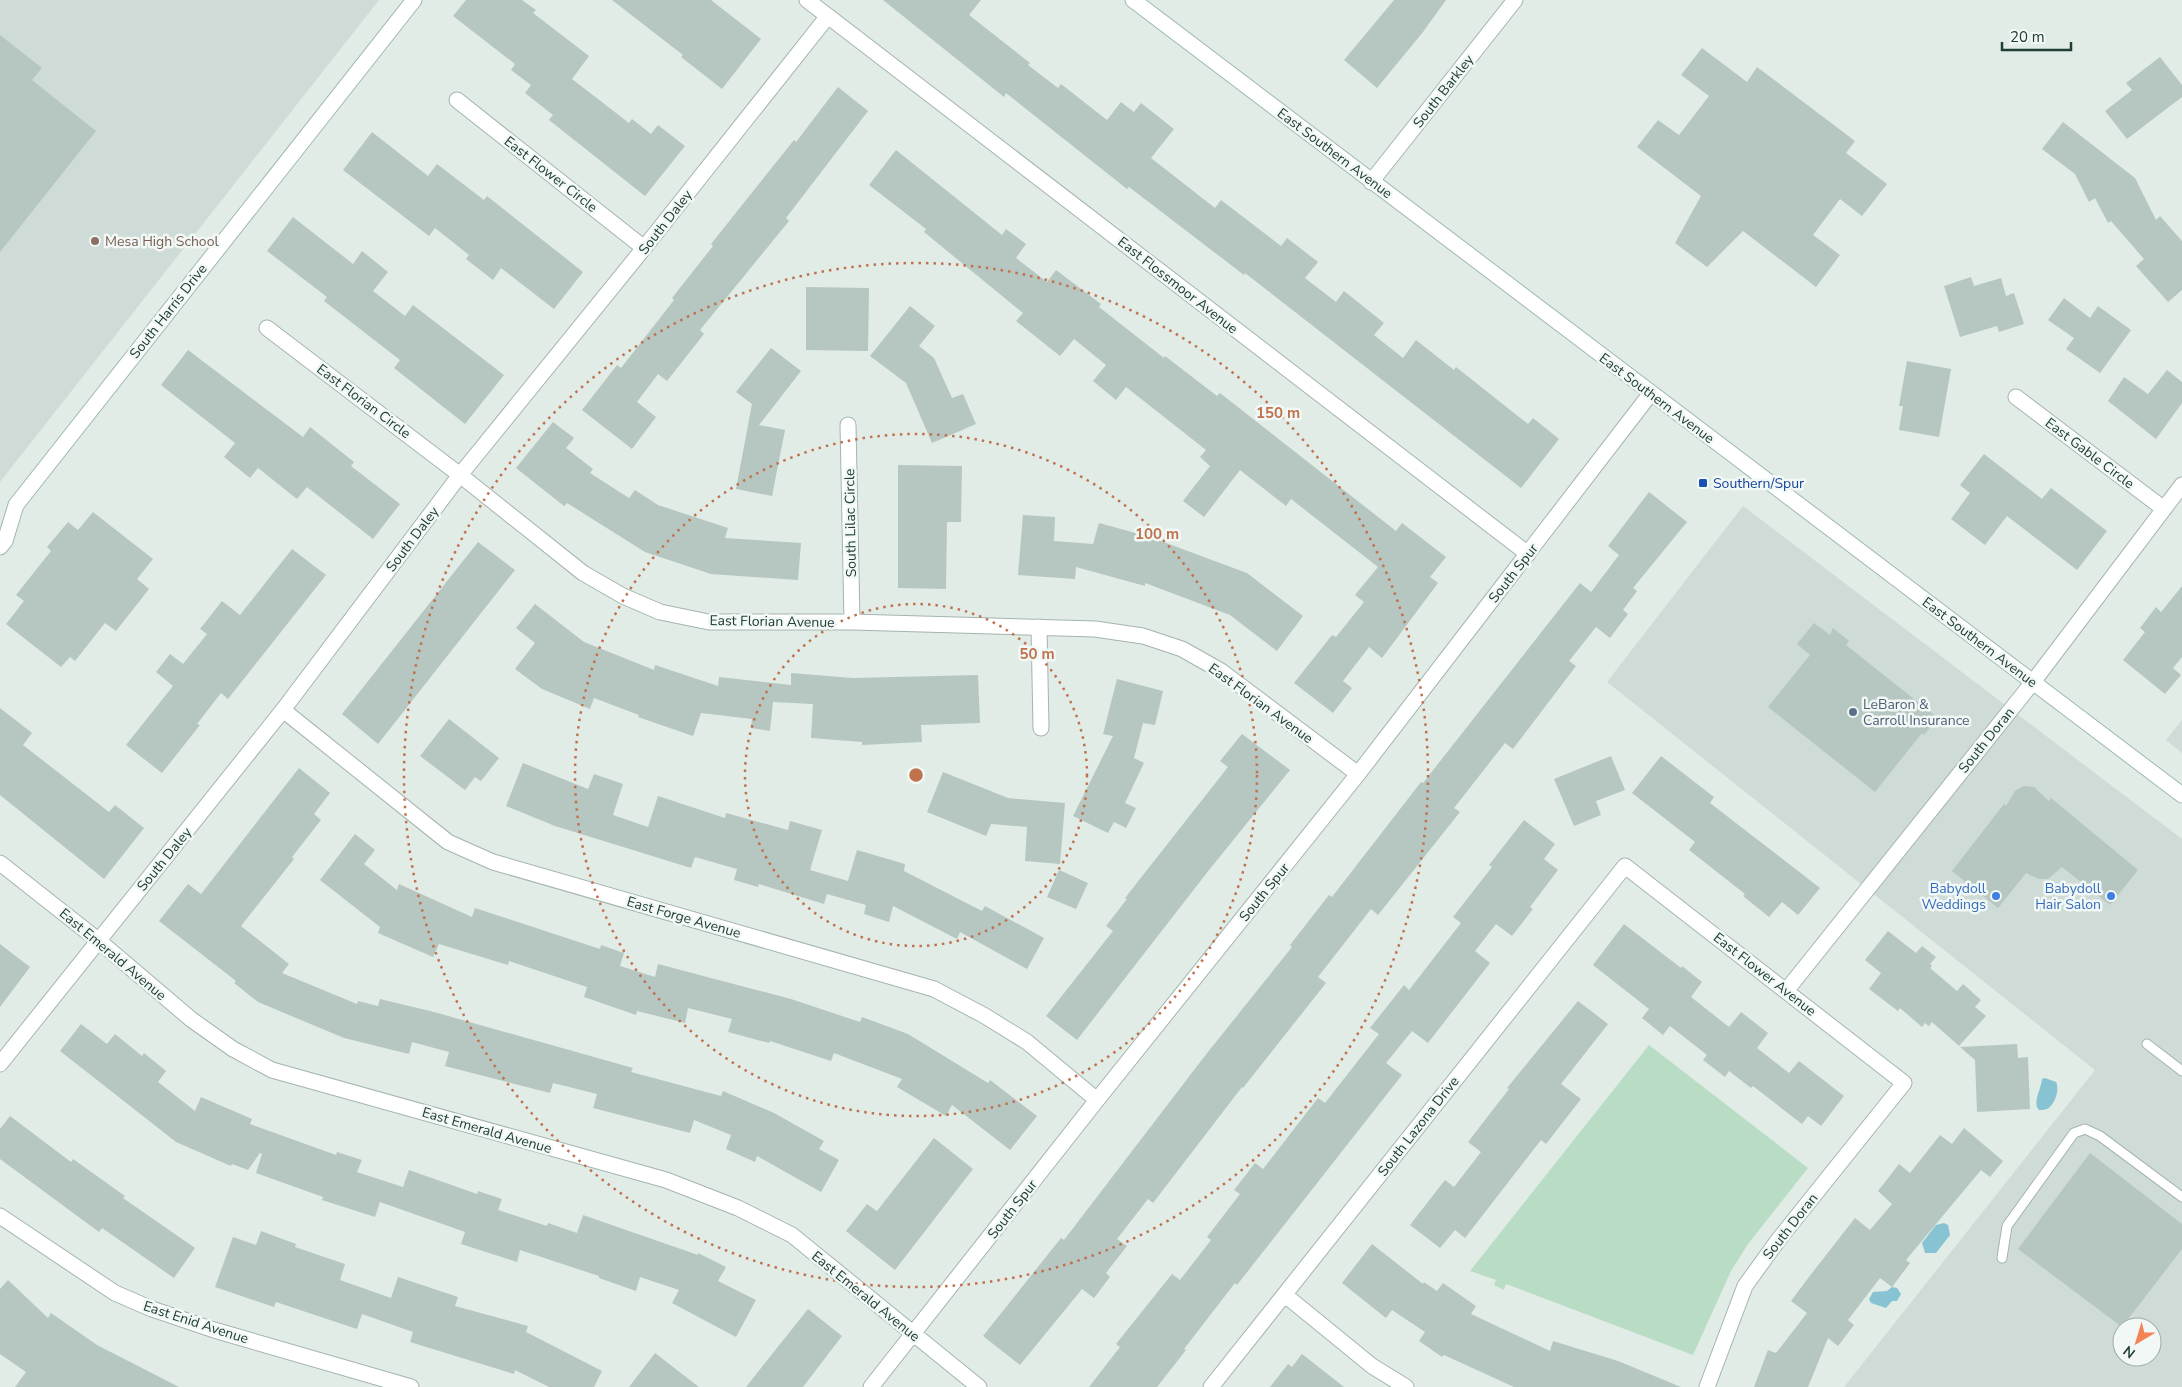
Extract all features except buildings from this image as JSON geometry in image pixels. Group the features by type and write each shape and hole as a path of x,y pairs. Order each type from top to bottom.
{"street":[{"name":"South Harris Drive","path":"0,547 5,541 16,505 414,0"},
{"name":"East Flossmoor Avenue","path":"807,0 1528,554"},
{"name":"East Southern Avenue","path":"1133,0 2182,795"},
{"name":"South Barkley","path":"1371,182 1515,0"},
{"name":"South Daley","path":"0,1064 283,710 460,475 644,248 828,16"},
{"name":"East Flower Circle","path":"457,100 644,248"},
{"name":"East Florian Circle","path":"266,328 460,475"},
{"name":"South Spur","path":"871,1387 914,1335 1097,1100 1358,774 1651,394"},
{"name":"East Gable Circle","path":"2016,397 2164,509"},
{"name":"South Lilac Circle","path":"848,425 852,622"},
{"name":"East Florian Avenue","path":"460,475 583,573 623,596 660,612 709,622 852,622 1039,627 1095,629 1143,636 1182,649 1221,671 1358,774"},
{"name":"South Doran","path":"1786,991 2033,682 2182,485"},
{"name":"South Harris Drive","path":"0,514 16,505"},
{"path":"1039,627 1041,728"},
{"name":"East Forge Avenue","path":"283,710 448,842 493,862 934,989 985,1016 1027,1042 1097,1100"},
{"name":"East Emerald Avenue","path":"0,863 99,941 192,1020 232,1049 272,1070 666,1180 738,1208 792,1234 979,1387"},
{"name":"East Flower Avenue","path":"1625,866 1904,1083"},
{"name":"South Lazona Drive","path":"1212,1387 1625,866"},
{"name":"South Doran","path":"1707,1387 1745,1286 1779,1239 1904,1083"},
{"name":"East Enid Avenue","path":"0,1216 115,1293 152,1309 214,1330 412,1387"},
{"path":"1285,1295 1372,1366 1406,1387"}],"lane":[{"path":"2147,1044 2182,1071"},
{"path":"2002,1258 2006,1226 2074,1133 2085,1129 2100,1136 2182,1197"}],"shaded area":[{"name":"Mesa High School","path":"0,0 379,0 0,482"},
{"path":"1743,506 2182,839 2182,1387 1844,1387 2095,1070 1607,682"},
{"path":"2182,720 2182,753 2166,740"}],"green space":[{"path":"1649,1045 1808,1168 1748,1244 1731,1271 1693,1355 1506,1284 1504,1290 1494,1285 1496,1280 1470,1271"}],"water":[{"path":"2045,1078 2056,1082 2057,1093 2050,1107 2039,1110 2036,1104 2042,1079"},
{"path":"1944,1223 1948,1225 1950,1235 1936,1253 1925,1253 1922,1243 1936,1225"},
{"path":"1892,1287 1897,1288 1901,1294 1897,1301 1892,1301 1886,1308 1871,1303 1869,1299 1873,1292 1887,1291"}],"place":[{"name":"Mesa High School","path":"95,241"},
{"name":"Southern/Spur","path":"1703,483"},
{"name":"LeBaron & Carroll Insurance","path":"1853,712"},
{"name":"Babydoll Weddings","path":"1996,896"},
{"name":"Babydoll Hair Salon","path":"2111,896"}]}
